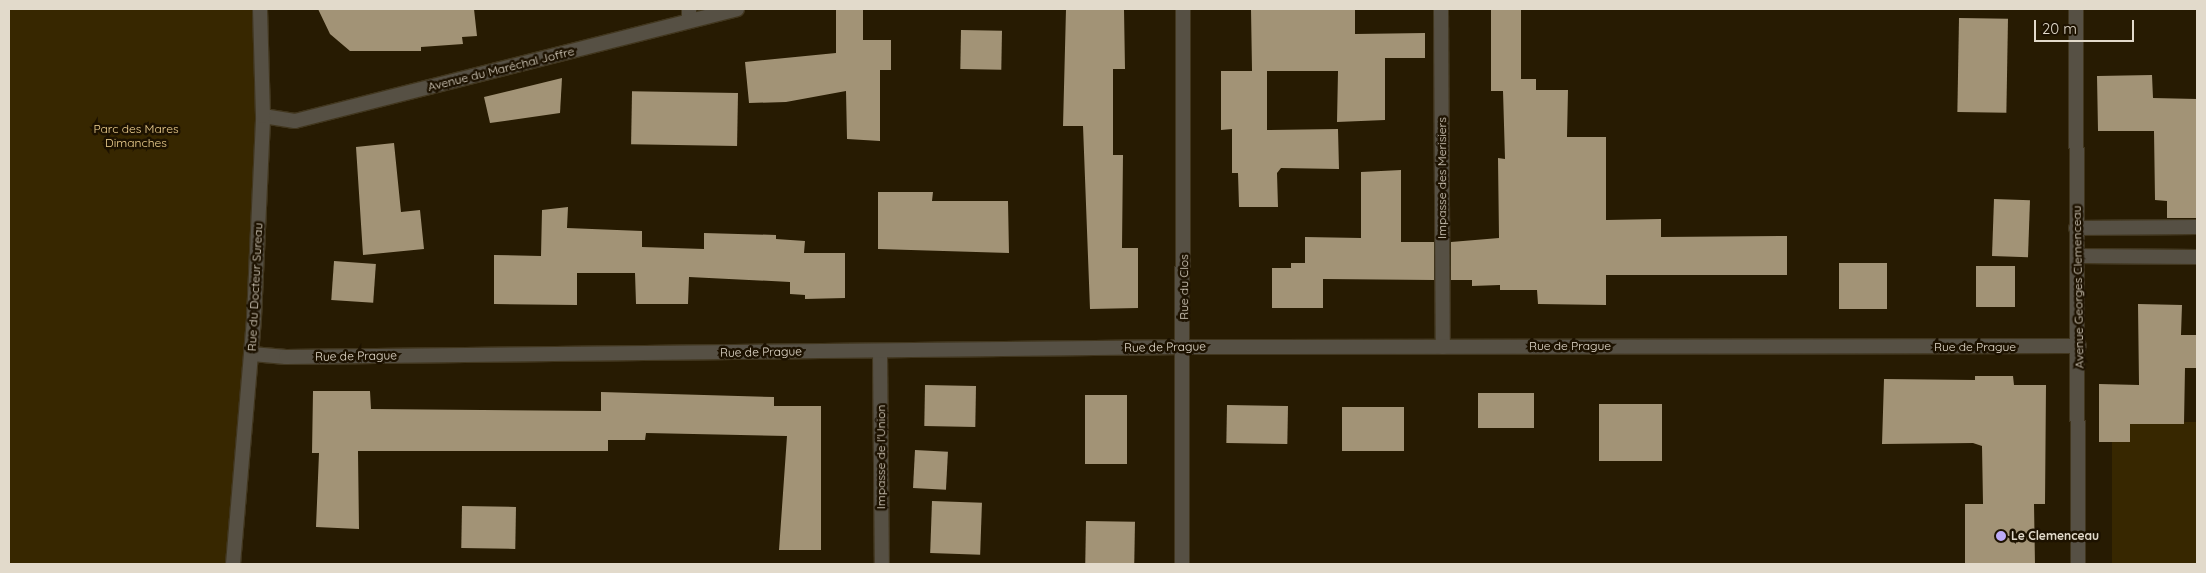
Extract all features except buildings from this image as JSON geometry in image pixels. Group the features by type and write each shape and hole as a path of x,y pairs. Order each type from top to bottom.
{"street":[{"name":"Rue du Docteur Sureau","path":"233,564 252,354 263,116 260,9"},
{"name":"Avenue du Maréchal Joffre","path":"263,116 295,121 689,15 738,9"},
{"name":"Rue du Clos","path":"1182,564 1185,347 1183,9"},
{"name":"Impasse des Merisiers","path":"1441,9 1443,346"},
{"name":"Avenue Georges Clemenceau","path":"2076,9 2076,228 2079,346 2078,564"},
{"path":"2076,228 2197,228"},
{"path":"2078,256 2197,257"},
{"name":"Rue de Prague","path":"252,354 286,357 1185,347 2079,346"},
{"name":"Impasse de l'Union","path":"880,350 882,564"}],"green space":[{"name":"Parc des Mares Dimanches","path":"9,9 260,9 263,116 230,564 9,564"},
{"path":"2112,422 2197,422 2197,564 2112,564"}],"place":[{"name":"Le Clemenceau","path":"2001,536"}]}
